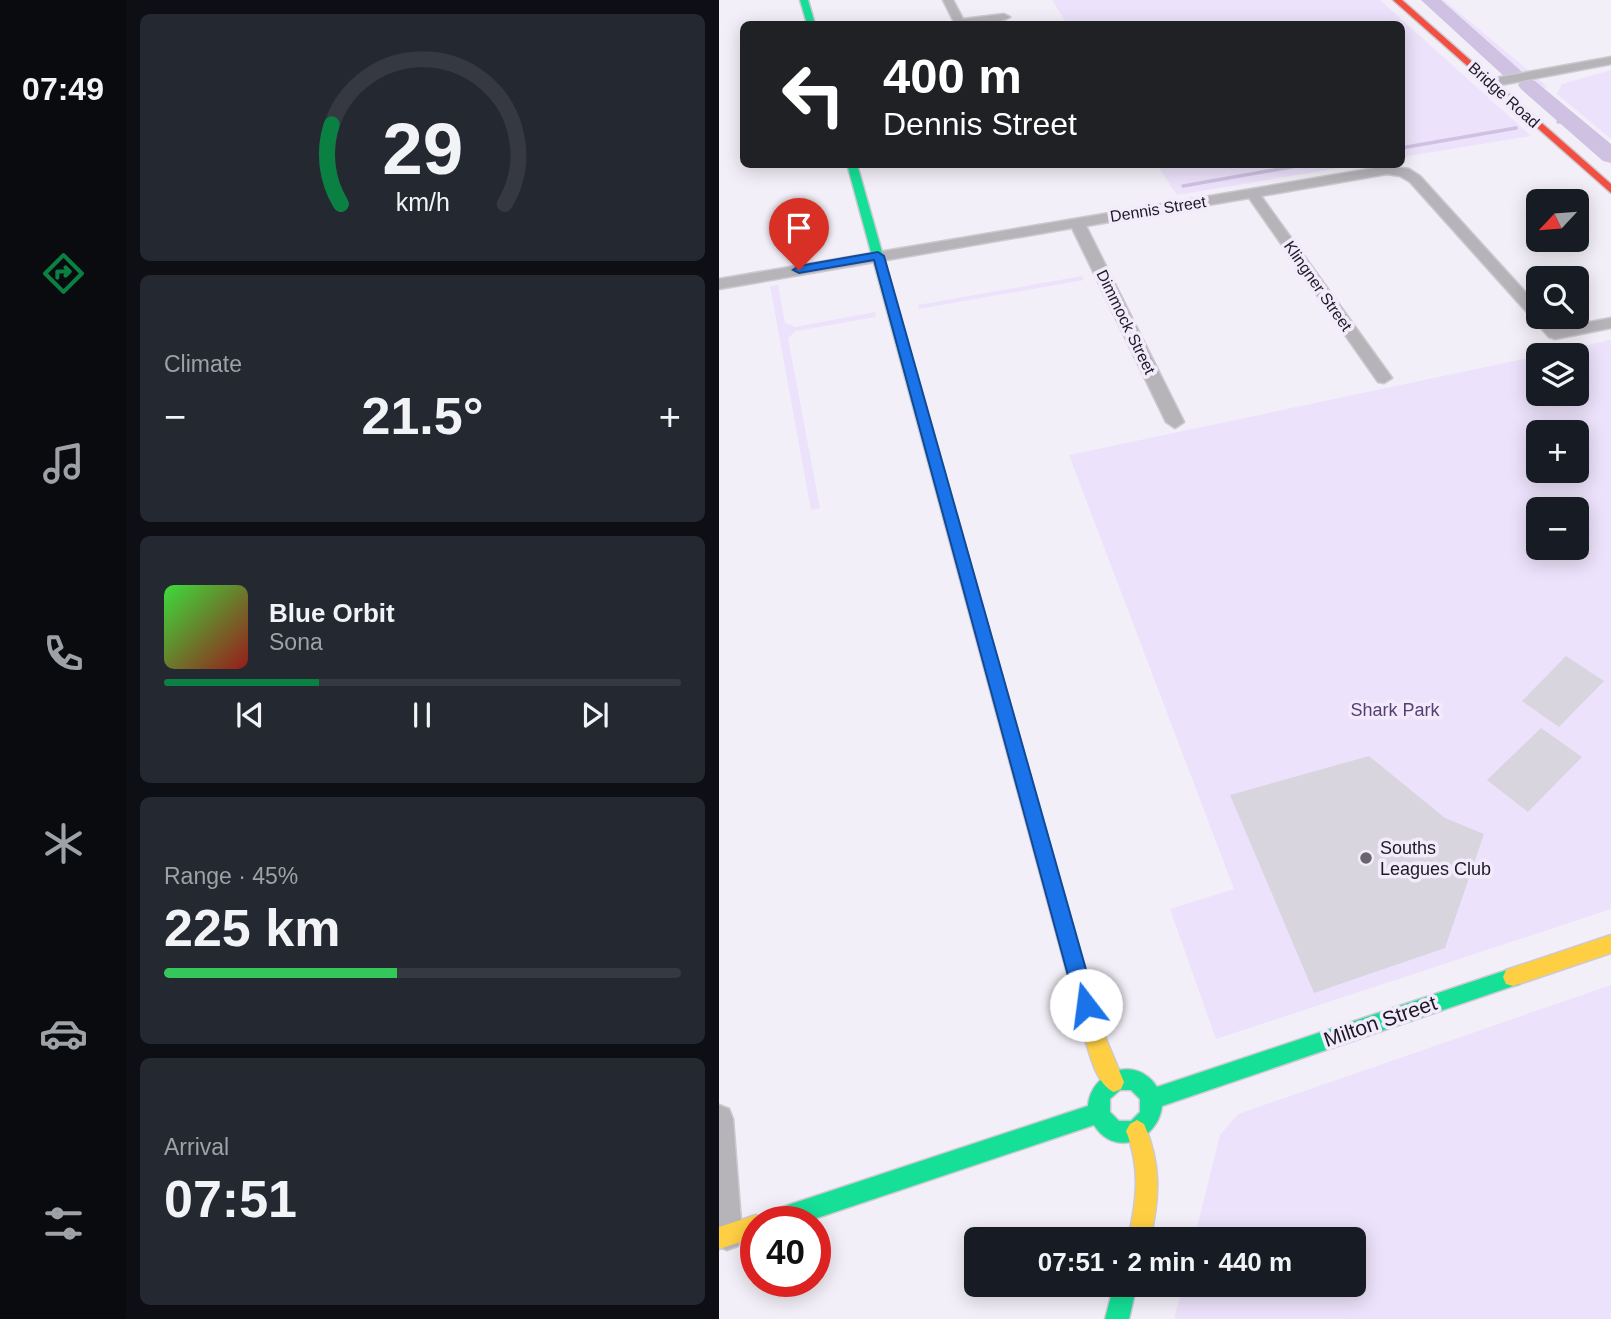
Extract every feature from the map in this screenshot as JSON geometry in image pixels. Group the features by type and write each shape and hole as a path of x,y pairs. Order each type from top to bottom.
{"street":[{"path":"804,0 810,21"},
{"path":"948,0 958,21"},
{"name":"Bridge Road","path":"1397,0 1611,190"},
{"path":"982,21 1004,18"},
{"path":"1490,83 1611,61"},
{"path":"853,168 1090,1019 1104,1064 1114,1082"},
{"name":"Dennis Street","path":"719,284 1387,170 1404,172 1415,179 1526,302"},
{"name":"Klingner Street","path":"1253,194 1384,378"},
{"name":"Dimmock Street","path":"1077,223 1175,422"},
{"name":"Dennis Street","path":"1589,327 1611,323"},
{"name":"Dennis Street","path":"1551,329 1555,334 1580,329"},
{"name":"Milton Street","path":"1150,1100 1611,944"},
{"path":"1120,1079 1137,1081 1144,1086 1150,1100 1148,1119 1137,1131 1121,1134 1113,1131 1106,1126 1099,1113 1101,1095 1114,1082 1120,1079"},
{"path":"818,1206 1099,1113"},
{"path":"719,1119 723,1237 740,1231"},
{"path":"1137,1131 1149,1160 1150,1180 1141,1227"},
{"path":"1117,1319 1123,1297"}],"green space":[{"path":"1052,0 1380,0 1403,21 1065,21"},
{"path":"1428,0 1444,0 1548,87 1535,91"},
{"path":"1405,23 1531,136 1405,157"},
{"path":"1611,70 1611,139 1557,94 1562,84"},
{"path":"1159,168 1340,168 1177,195"},
{"path":"1082,276 1084,280 919,309 918,305"},
{"path":"778,285 785,323 795,327 875,312 876,317 796,331 788,338 820,508 811,510 770,286"},
{"name":"Shark Park","path":"1611,340 1611,909 1216,1039 1170,909 1234,889 1069,455 1526,359 1526,406 1589,406 1589,345"},
{"path":"1611,985 1611,1319 1174,1319 1180,1297 1366,1297 1366,1227 1197,1227 1220,1135 1238,1114"}],"building":[{"path":"1566,656 1604,681 1559,727 1522,701"},
{"path":"1541,728 1582,757 1528,812 1487,780"},
{"name":"Souths Leagues Club","path":"1369,756 1445,818 1484,834 1445,948 1314,993 1230,795"}],"waterway":[{"path":"1430,0 1513,74"},
{"path":"1528,85 1611,156"},
{"path":"1558,122 1568,120"},
{"path":"1405,147 1516,128"},
{"path":"1183,186 1285,168"}],"traffic: fast":[{"path":"804,0 810,21"},
{"path":"853,168 952,524"},
{"path":"1150,1100 1513,977"},
{"path":"1125,1079 1144,1087 1152,1106 1144,1125 1125,1133 1106,1125 1098,1106 1106,1087 1125,1079"},
{"path":"818,1206 1099,1113"},
{"path":"1117,1319 1123,1297"}],"traffic: slow":[{"path":"952,524 1093,1032 1104,1064 1114,1082"},
{"path":"1513,977 1611,944"},
{"path":"1137,1131 1148,1171 1142,1227"},
{"path":"719,1238 740,1231"}],"traffic: jam":[{"path":"1397,0 1611,190"}],"place":[{"name":"Souths Leagues Club","path":"1366,858"}],"route":[{"path":"799,270 878,256 1086,1005"}]}
